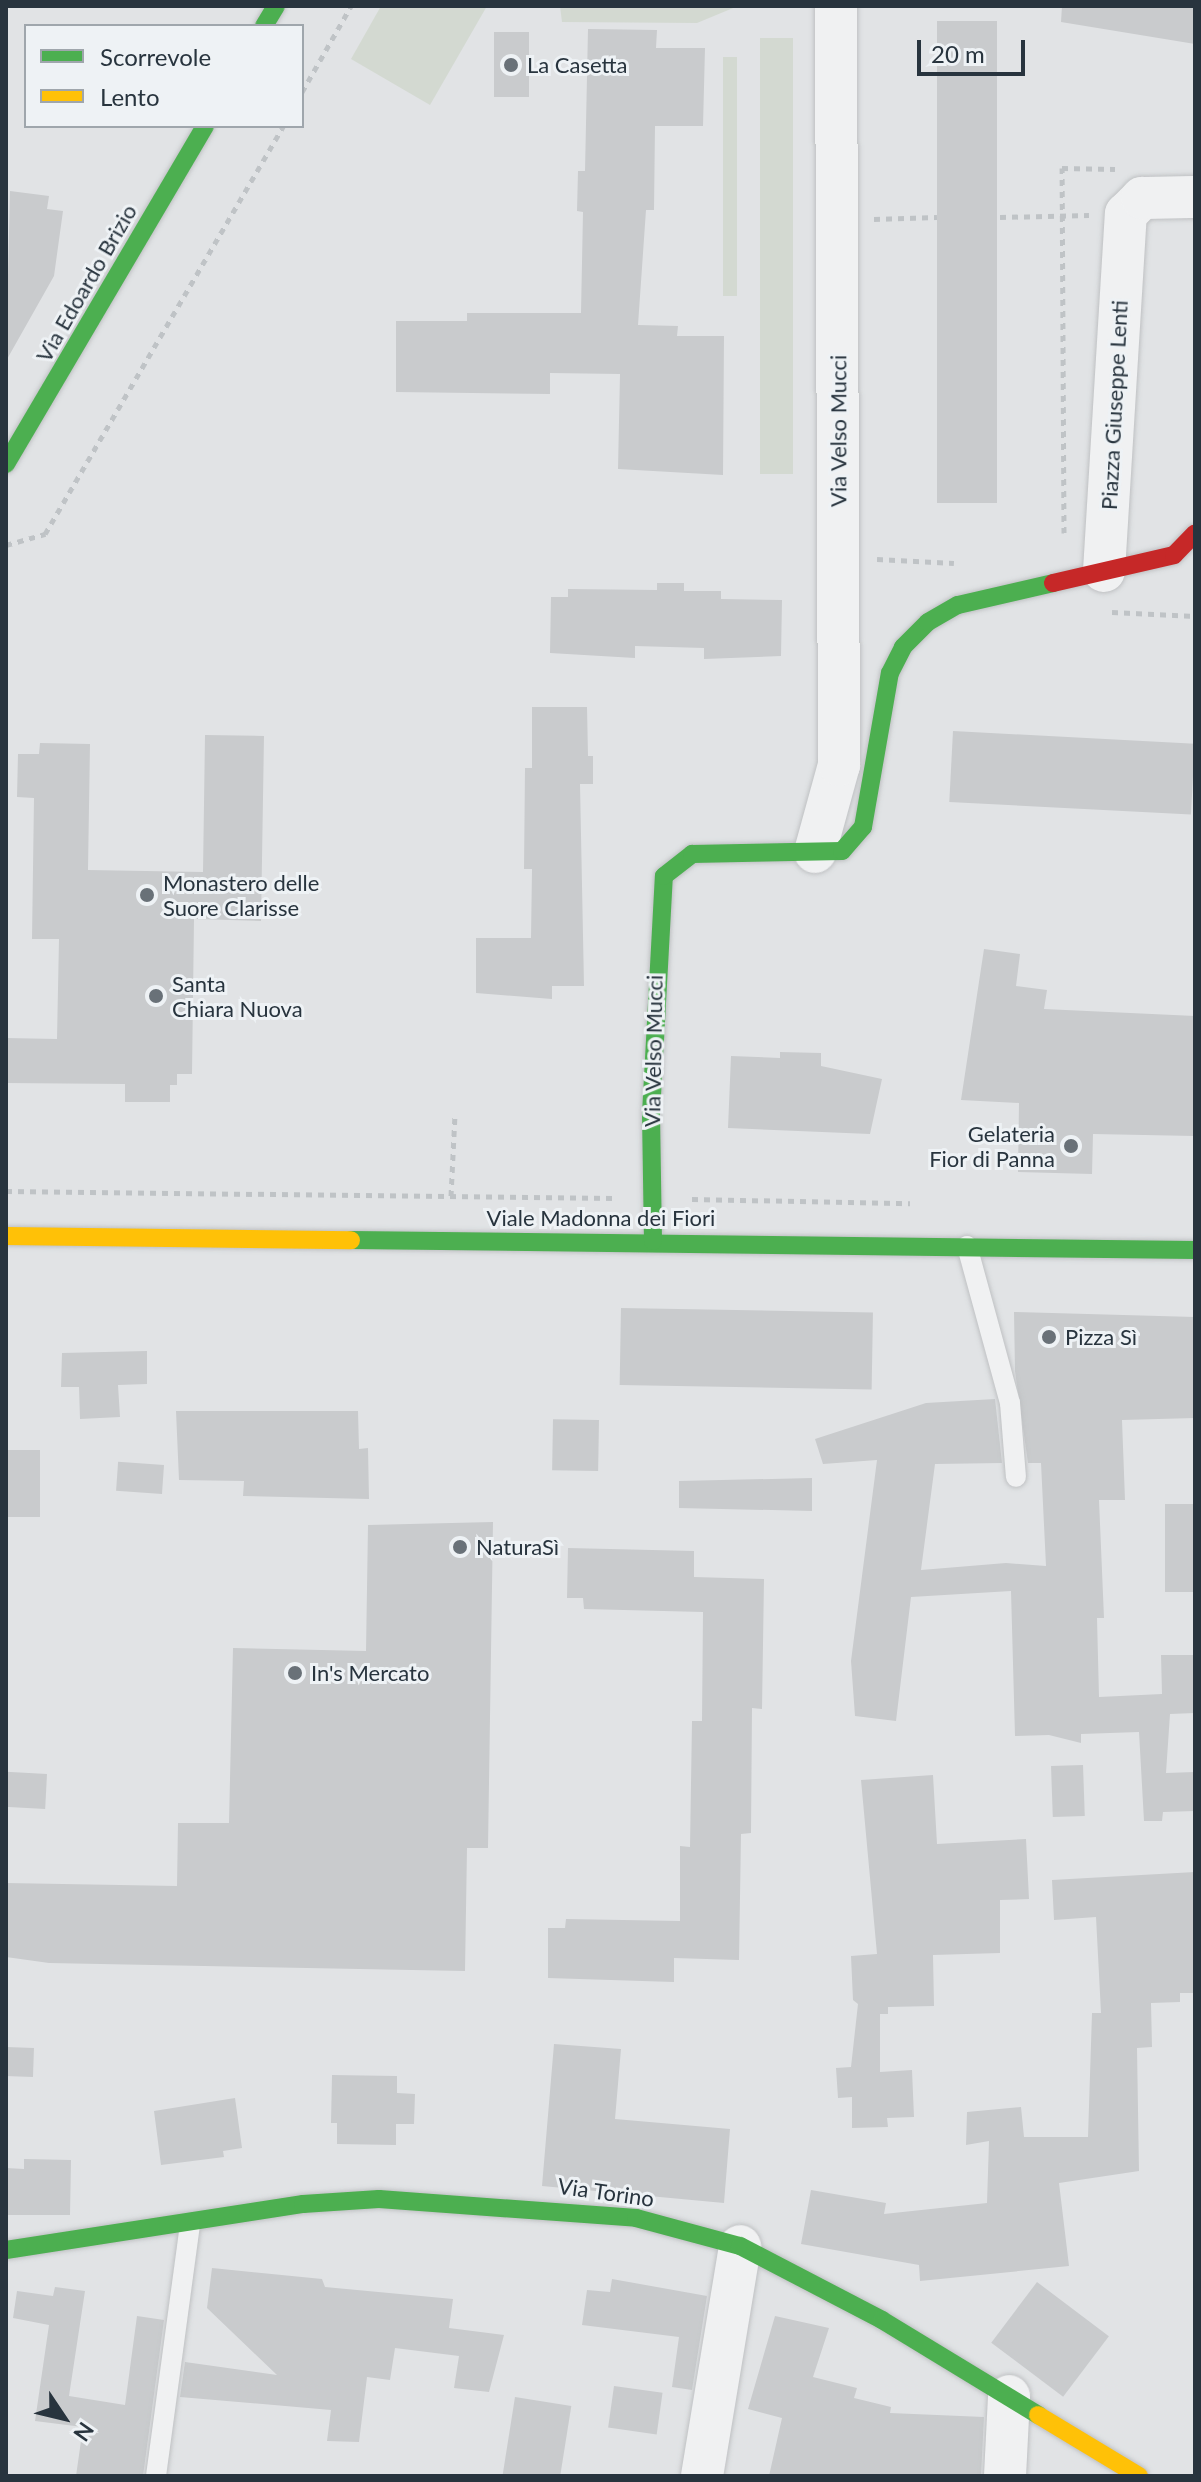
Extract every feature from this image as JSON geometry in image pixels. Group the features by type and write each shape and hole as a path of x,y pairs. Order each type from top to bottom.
{"street":[{"path":"265,24 276,6"},
{"name":"Via Velso Mucci","path":"815,852 839,765 836,6"},
{"name":"Via Edoardo Brizio","path":"6,464 204,128"},
{"path":"1126,214 1142,198 1195,197"},
{"name":"Piazza Giuseppe Lenti","path":"1104,571 1126,214"},
{"path":"1104,571 1174,555 1195,533"},
{"name":"Via Velso Mucci","path":"653,1241 655,975 664,876 692,854 842,851 863,827 890,673 903,647 928,622 958,605 1104,571"},
{"name":"Viale Madonna dei Fiori","path":"6,1236 653,1241 1195,1250"},
{"name":"Via Torino","path":"6,2250 190,2225 303,2204 379,2199 636,2218 740,2246 882,2320 1139,2476"},
{"path":"702,2476 740,2246"},
{"path":"1005,2476 1009,2396"}],"lane":[{"path":"967,1246 1010,1403 1016,1477"},
{"path":"156,2476 190,2225"}],"path":[{"path":"304,88 351,6"},
{"path":"6,545 45,534 282,128"},
{"path":"1000,217 1126,214"},
{"path":"837,219 937,217"},
{"path":"451,1196 455,1115"},
{"path":"6,1191 923,1203"}],"shaded area":[{"path":"381,6 487,6 430,105 351,59"},
{"path":"560,6 738,6 697,23 562,22"},
{"path":"760,38 793,38 793,474 760,474"},
{"path":"723,57 737,57 737,296 723,296"}],"building":[{"path":"1062,6 1195,6 1195,44 1061,22"},
{"path":"937,21 997,21 997,503 937,503"},
{"path":"588,29 657,30 656,48 705,48 703,126 655,126 654,210 646,210 638,325 678,326 677,336 724,336 723,475 618,469 620,374 550,373 550,394 396,392 396,321 467,321 467,313 581,313 583,212 577,211 578,171 585,171"},
{"name":"La Casetta","path":"494,32 529,32 529,97 494,97"},
{"path":"10,191 49,196 47,209 63,211 54,276 6,361"},
{"path":"657,583 684,583 684,591 721,591 721,599 782,600 781,656 704,659 704,648 635,646 635,658 550,653 551,597 568,597 568,589 657,590"},
{"path":"532,707 587,707 588,756 593,756 593,784 580,784 584,986 552,986 552,999 476,993 476,938 531,938 532,869 524,869 525,768 532,768"},
{"path":"953,731 1195,744 1191,815 949,802"},
{"name":"Monastero delle Suore Clarisse","path":"205,735 264,736 261,921 194,919 192,1074 177,1074 177,1085 170,1085 170,1102 125,1102 125,1084 6,1083 6,1038 57,1039 59,939 32,939 34,798 17,797 18,754 39,754 40,743 90,744 88,870 203,872"},
{"path":"984,949 1020,954 1016,986 1047,990 1044,1009 1195,1016 1195,1136 1093,1134 1092,1174 1018,1172 1019,1103 961,1100"},
{"path":"780,1052 821,1053 821,1066 882,1079 870,1134 728,1128 731,1056 780,1058"},
{"path":"621,1308 873,1312 872,1389 620,1385"},
{"path":"1014,1312 1195,1317 1195,1418 1122,1420 1125,1500 1099,1500 1104,1618 1097,1618 1099,1697 1162,1694 1161,1655 1195,1655 1195,1713 1170,1714 1166,1773 1195,1772 1195,1811 1163,1812 1162,1821 1144,1821 1139,1732 1081,1734 1081,1743 1049,1735 1015,1736 1011,1591 911,1597 896,1721 855,1716 851,1661 877,1460 823,1464 815,1439 926,1403 995,1399 1002,1463 935,1464 921,1570 1006,1563 1046,1566 1041,1463 1028,1463 1015,1371"},
{"path":"147,1351 147,1384 118,1385 120,1417 80,1419 79,1387 61,1387 62,1353"},
{"path":"176,1411 358,1411 359,1449 368,1448 369,1499 243,1496 244,1481 179,1480"},
{"path":"553,1419 599,1420 598,1471 552,1470"},
{"path":"7,1450 40,1450 40,1517 7,1517"},
{"path":"118,1462 164,1465 162,1494 116,1491"},
{"path":"812,1478 812,1511 679,1508 679,1481"},
{"path":"1165,1504 1195,1504 1195,1592 1165,1592"},
{"path":"493,1522 488,1848 467,1848 465,1971 49,1963 6,1957 6,1883 177,1886 178,1823 229,1823 233,1648 366,1651 368,1525"},
{"path":"568,1548 694,1551 694,1577 764,1579 762,1709 752,1708 751,1833 741,1834 739,1960 674,1958 674,1982 548,1978 548,1928 565,1928 566,1919 680,1921 680,1846 690,1847 692,1721 702,1721 703,1612 584,1609 583,1598 567,1598"},
{"path":"1083,1765 1085,1816 1053,1817 1051,1766"},
{"path":"6,1772 47,1774 45,1809 6,1807"},
{"path":"933,1775 937,1844 1026,1839 1029,1899 1000,1900 1000,1953 933,1955 934,2006 888,2007 888,2014 880,2014 880,2072 912,2070 914,2117 887,2118 888,2127 852,2128 852,2097 838,2098 836,2068 851,2067 858,2004 853,2000 851,1956 877,1954 861,1780"},
{"path":"1195,1872 1195,1993 1180,1993 1180,2002 1151,2003 1152,2047 1137,2048 1139,2171 1059,2183 1069,2266 920,2281 919,2265 801,2244 811,2190 886,2203 884,2214 987,2203 989,2141 966,2145 967,2112 1021,2107 1024,2137 1088,2137 1092,2013 1101,2013 1096,1917 1054,1920 1052,1880"},
{"path":"554,2044 621,2049 615,2119 730,2129 724,2203 542,2186"},
{"path":"6,2047 34,2048 33,2077 6,2076"},
{"path":"332,2075 397,2076 397,2093 415,2094 414,2124 396,2124 396,2145 337,2144 337,2123 331,2123"},
{"path":"235,2098 242,2148 223,2151 224,2157 161,2165 154,2111"},
{"path":"24,2159 71,2160 70,2215 6,2215 6,2168 24,2169"},
{"path":"212,2268 322,2279 325,2287 453,2299 449,2328 504,2335 489,2392 454,2388 459,2356 395,2348 390,2380 367,2377 359,2442 327,2441 331,2410 180,2397 185,2362 277,2375 207,2308"},
{"path":"612,2279 707,2296 692,2390 672,2387 679,2337 582,2325 587,2290 610,2292"},
{"path":"1037,2282 1109,2336 1063,2397 991,2343"},
{"path":"55,2287 85,2291 69,2396 125,2405 137,2316 164,2320 143,2476 76,2476 83,2427 35,2421 49,2325 13,2318 17,2291 53,2296"},
{"path":"775,2316 829,2328 813,2377 857,2388 854,2398 891,2407 890,2413 984,2417 981,2476 769,2476 782,2418 748,2409"},
{"path":"614,2386 663,2393 657,2434 608,2428"},
{"path":"515,2397 571,2406 560,2476 502,2476"}],"traffic: fast":[{"path":"265,24 276,6"},
{"path":"6,464 204,128"},
{"path":"653,1241 651,1114 664,876 692,854 842,851 863,827 890,673 903,647 928,622 958,605 1053,583"},
{"path":"351,1240 1195,1250"},
{"path":"6,2250 303,2204 379,2199 636,2218 740,2246 882,2320 1038,2415"}],"traffic: slow":[{"path":"6,1236 351,1240"},
{"path":"1038,2415 1139,2476"}],"traffic: jam":[{"path":"1053,583 1174,555 1195,533"}],"place":[{"name":"La Casetta","path":"511,65"},
{"name":"Monastero delle Suore Clarisse","path":"147,895"},
{"name":"Santa Chiara Nuova","path":"156,996"},
{"name":"Gelateria Fior di Panna","path":"1071,1146"},
{"name":"Pizza Sì","path":"1049,1337"},
{"name":"NaturaSì","path":"460,1547"},
{"name":"In's Mercato","path":"295,1673"}]}
